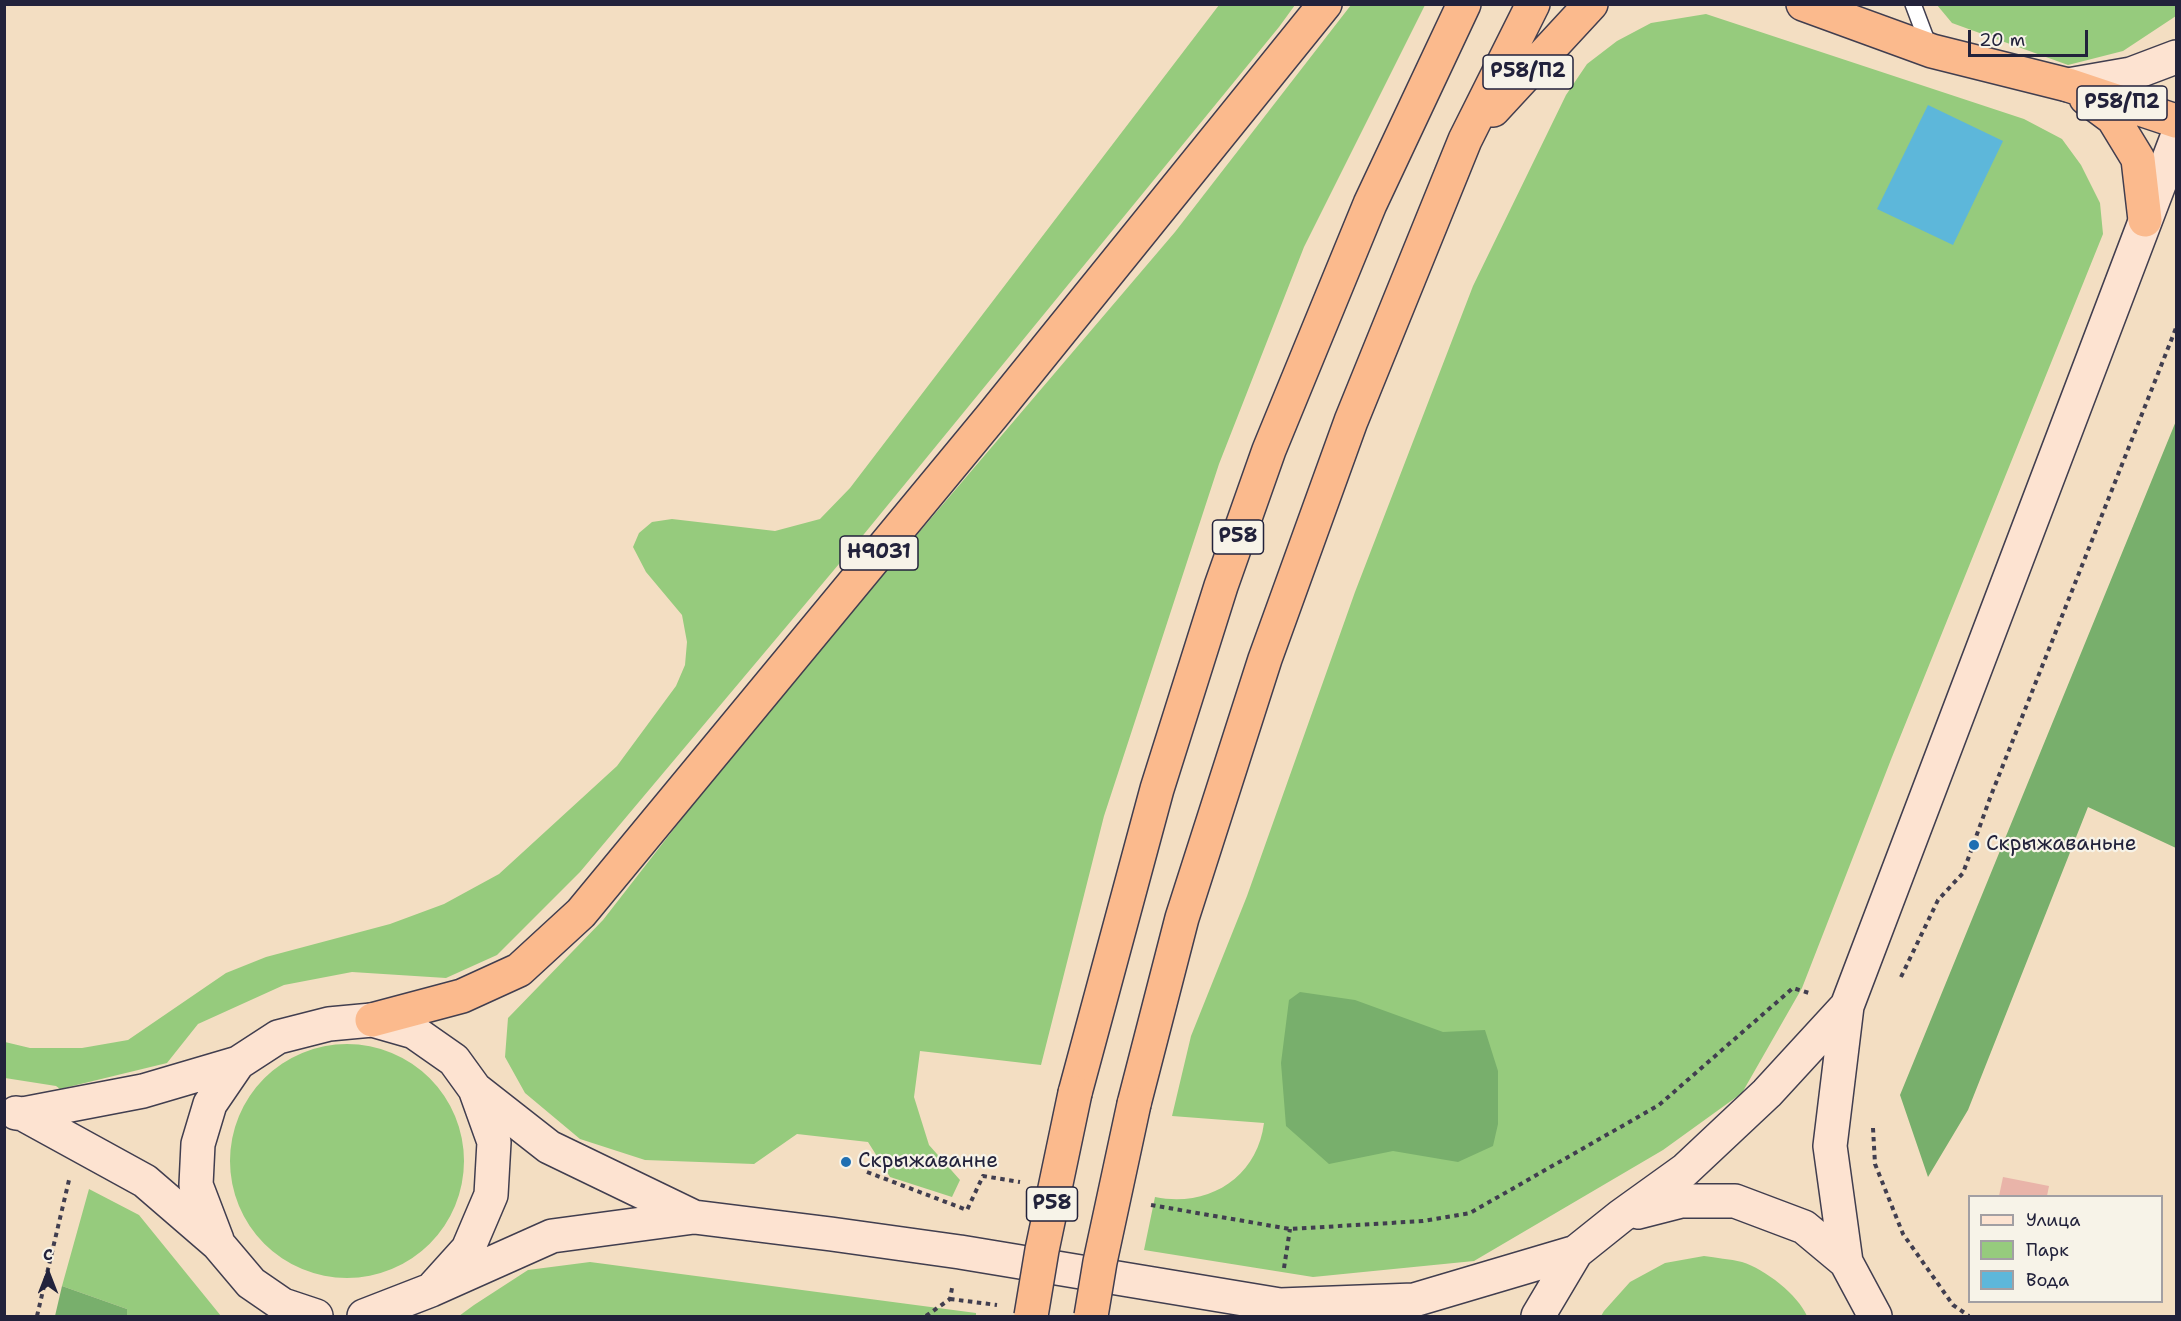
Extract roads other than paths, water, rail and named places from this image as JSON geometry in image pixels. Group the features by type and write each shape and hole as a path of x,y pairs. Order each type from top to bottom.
{"highway":[{"name":"Н9031","path":"372,1020 462,996 519,970 581,913 992,416 1325,4"},
{"name":"Р58","path":"1031,1317 1042,1250 1075,1093 1157,789 1221,586 1258,481 1370,204 1464,4"},
{"name":"Р58","path":"1092,1317 1100,1262 1134,1104 1182,918 1264,659 1351,421 1465,140 1533,4"},
{"name":"Р58/П2","path":"1465,140 1591,4"},
{"name":"Р58/П2","path":"1803,4 1932,51 2068,85 2176,121"},
{"name":"Р58/П2","path":"2068,85 2113,118 2138,159 2145,220"}],"main road":[{"name":"Р58/П2","path":"2068,85 2131,74 2176,57"},
{"name":"Р58/П2","path":"1875,1317 1846,1262 1830,1146 1847,1006 2176,140"},
{"name":"Р58/П2","path":"1538,1317 1576,1252 1685,1170 1767,1093 1847,1006"},
{"name":"Н9031","path":"14,1113 143,1091 238,1063 278,1037 329,1024 372,1020 414,1032 454,1060 475,1089 549,1147 694,1217"},
{"name":"Н9031","path":"219,1244 196,1185 198,1144 210,1104 238,1063"},
{"name":"Н9031","path":"432,1290 468,1249 491,1195 494,1142 475,1089"},
{"name":"Н9031","path":"14,1113 145,1181 219,1244 251,1282 283,1305 316,1317"},
{"name":"Р58/П2","path":"1621,1216 1681,1201 1735,1201 1804,1227 1846,1262"},
{"name":"Н9031","path":"364,1317 405,1302 552,1236 694,1217 913,1245 1312,1311 1413,1300 1576,1252"}],"lane":[{"path":"1913,4 1932,51"}],"water":[{"path":"1928,105 2003,141 1953,245 1877,209"}],"place":[{"name":"Скрыжаваньне","path":"1974,845"},
{"name":"Скрыжаванне","path":"846,1162"}]}
